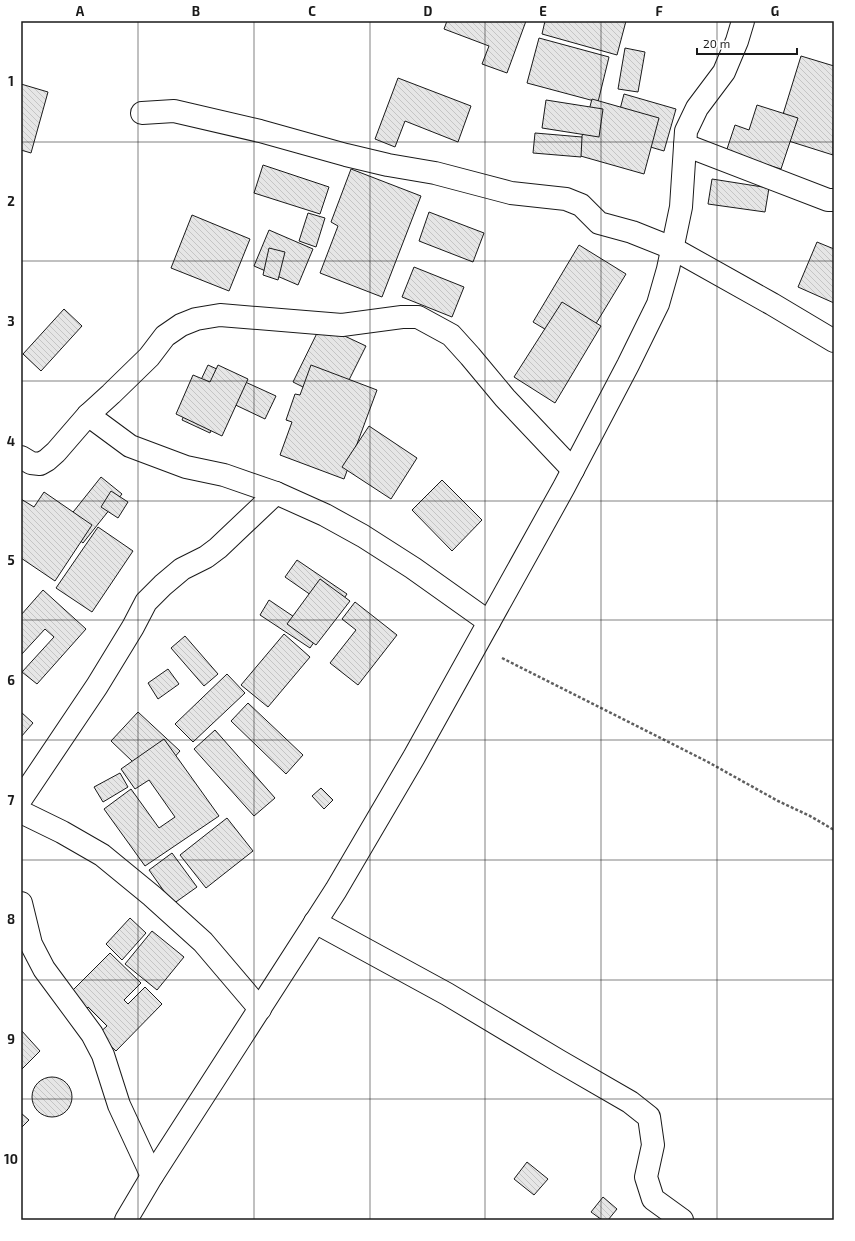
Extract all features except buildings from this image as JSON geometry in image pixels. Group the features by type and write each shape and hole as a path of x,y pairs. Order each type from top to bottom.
{"street":[{"path":"126,1220 152,1176 336,890 477,646 573,470 658,304 668,269 681,207 686,131 697,108 724,72 737,41 743,21"},
{"path":"142,114 174,111 260,131 346,155 388,165 436,173 511,193 566,199 580,205 599,223 632,232 672,248 772,304 834,341"},
{"path":"685,145 828,200 834,200"},
{"path":"21,457 31,463 40,464 56,452 88,415 149,357 165,336 181,325 196,319 220,315 342,325 418,317 451,335 505,398 573,470"},
{"path":"88,415 130,446 186,467 224,475 276,493 325,515 363,536 413,568 489,622"},
{"path":"21,799 97,686 133,627 146,602 182,569 206,557 218,548 276,493"},
{"path":"21,812 62,832 102,855 152,896 203,942 260,1009"},
{"path":"21,903 31,944 44,969 92,1034 103,1055 119,1105 152,1176"},
{"path":"315,922 447,994 640,1109 649,1117 653,1145 646,1177 653,1199 682,1220"}],"path":[{"path":"477,646 708,762 834,830"}]}
